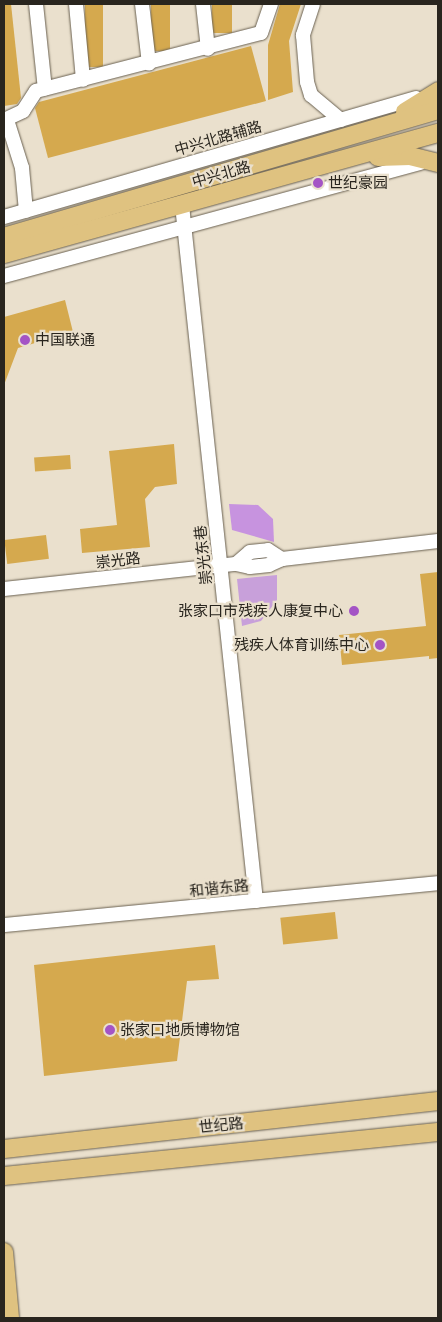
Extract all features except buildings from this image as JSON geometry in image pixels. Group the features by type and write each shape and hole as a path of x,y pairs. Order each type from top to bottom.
{"main road":[{"name":"中兴北路","path":"4,237 338,140 438,95"},
{"name":"中兴北路","path":"4,254 438,133"},
{"path":"342,160 436,160"},
{"name":"世纪路","path":"4,1149 438,1101"},
{"name":"世纪路","path":"4,1176 438,1132"},
{"path":"4,1252 10,1318"}],"street":[{"path":"36,4 45,89"},
{"path":"76,4 83,80"},
{"path":"142,4 149,64"},
{"path":"202,4 208,49"},
{"path":"26,210 22,168 5,120 22,111 36,91 208,49 261,33 271,4"},
{"path":"313,4 303,35 307,82 312,96 341,120"},
{"name":"中兴北路辅路","path":"4,217 341,120 438,95"},
{"path":"4,276 405,164 436,160"},
{"name":"崇光东巷","path":"182,205 256,901"},
{"name":"崇光路","path":"4,589 236,564 250,568 269,565 282,559 438,542"},
{"name":"和谐东路","path":"4,925 438,883"}],"shaded area":[{"path":"229,504 258,505 273,519 274,542 232,530"},
{"path":"277,575 277,600 261,621 242,626 237,579"}],"place":[{"name":"世纪豪园","path":"318,183"},
{"name":"中国联通","path":"25,340"},
{"name":"张家口市残疾人康复中心","path":"354,611"},
{"name":"残疾人体育训练中心","path":"380,645"},
{"name":"张家口地质博物馆","path":"110,1030"}]}
